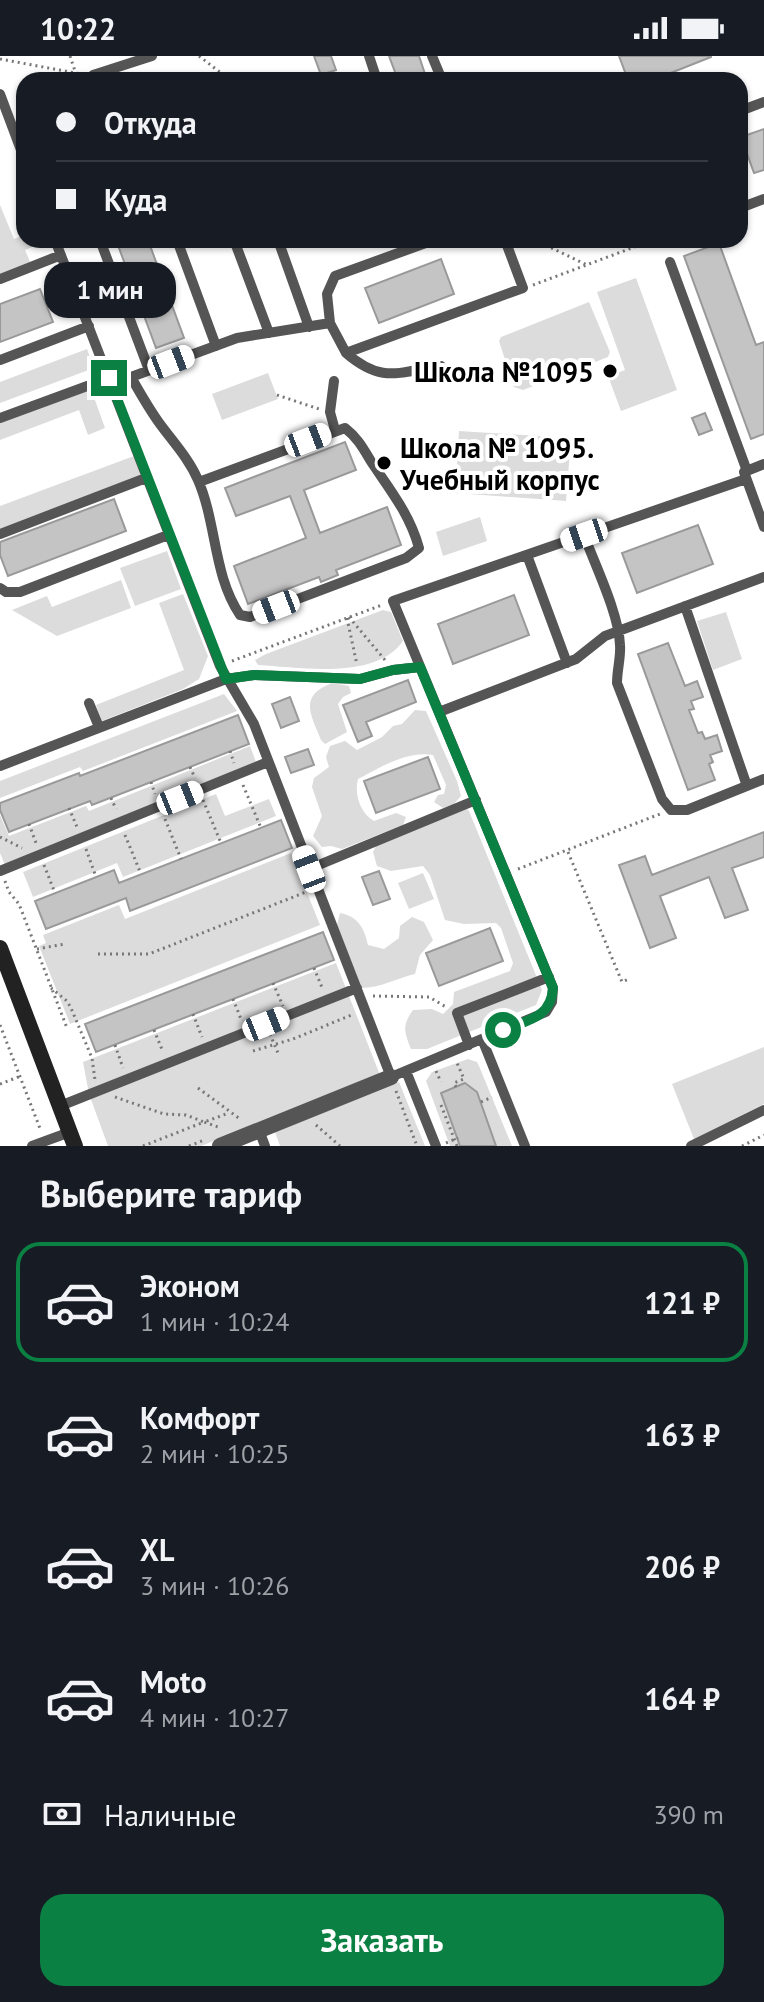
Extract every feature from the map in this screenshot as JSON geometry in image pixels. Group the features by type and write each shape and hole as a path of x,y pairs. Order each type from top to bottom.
{"main road":[{"path":"0,948 72,1139"}],"street":[{"path":"220,1146 262,1138 303,1112 397,1078"}],"lane":[{"path":"122,72 152,56"},
{"path":"0,94 5,124 16,144"},
{"path":"58,248 220,666 242,701 268,762 365,1010 397,1078 441,1145"},
{"path":"103,248 149,370"},
{"path":"180,248 216,346"},
{"path":"237,248 269,333"},
{"path":"281,248 309,327"},
{"path":"412,248 335,276 327,294 330,323 346,353 363,367 380,375 441,366"},
{"path":"346,353 523,288 508,248"},
{"path":"0,279 61,255"},
{"path":"670,262 764,527"},
{"path":"0,418 109,378 131,377 237,338 330,323"},
{"path":"0,360 89,326"},
{"path":"131,377 160,424 188,460 199,482 217,547 219,567 232,603 240,615 250,617 406,558 422,547 397,497 356,436 345,428 199,482"},
{"path":"334,381 330,412 335,430"},
{"path":"397,1078 546,1012 552,1002 553,988 393,601 747,475 764,464"},
{"path":"0,534 146,478"},
{"path":"0,588 6,592 20,592 168,535"},
{"path":"584,535 618,631 621,648 617,683 662,799 671,810 687,810 764,779"},
{"path":"527,555 567,663"},
{"path":"439,712 576,659 605,636 764,577"},
{"path":"685,606 747,786"},
{"path":"0,766 226,679 254,675 360,679 420,667"},
{"path":"89,703 99,727"},
{"path":"0,871 268,762"},
{"path":"309,869 476,800"},
{"path":"469,1045 457,1013 549,977"},
{"path":"60,1106 327,1000 358,993"},
{"path":"482,1039 525,1146"},
{"path":"696,1145 764,1110"},
{"path":"32,1146 45,1141 72,1139"}],"path":[{"path":"199,56 220,72"},
{"path":"0,59 71,72"},
{"path":"552,248 587,265"},
{"path":"523,288 632,248"},
{"path":"277,395 330,412"},
{"path":"220,666 393,601"},
{"path":"348,618 393,670"},
{"path":"348,618 360,679"},
{"path":"230,751 261,828"},
{"path":"190,767 221,843"},
{"path":"160,806 181,859"},
{"path":"69,808 96,877"},
{"path":"506,874 671,810"},
{"path":"121,822 141,874"},
{"path":"29,824 55,893"},
{"path":"0,837 40,854"},
{"path":"567,850 622,982 629,979"},
{"path":"0,871 9,892 19,904 67,1028"},
{"path":"98,954 149,954 316,888"},
{"path":"36,949 65,944"},
{"path":"314,968 327,1000"},
{"path":"273,983 287,1016"},
{"path":"358,993 429,997 457,1013"},
{"path":"233,999 246,1032"},
{"path":"253,1051 365,1010"},
{"path":"193,1014 206,1048"},
{"path":"266,1024 278,1053"},
{"path":"0,1025 45,1141"},
{"path":"154,1030 167,1064"},
{"path":"115,1045 127,1079"},
{"path":"456,1060 464,1079 454,1083 456,1087"},
{"path":"435,1068 441,1082"},
{"path":"0,1084 21,1076"},
{"path":"397,1078 417,1146"},
{"path":"198,1088 262,1138"},
{"path":"481,1102 495,1096"},
{"path":"433,1109 442,1105 457,1139 457,1146"},
{"path":"303,1112 340,1146"},
{"path":"143,1146 204,1122 229,1131 189,1146"},
{"path":"742,1146 764,1135"},
{"path":"441,1145 457,1139"}],"shaded area":[{"path":"0,205 16,238 16,248 30,248 25,250 30,262 0,274"},
{"path":"636,278 677,390 621,411 608,376 625,370 597,292"},
{"path":"589,302 610,352 608,357 523,390 514,387 499,341 501,337"},
{"path":"87,349 94,368 0,403 0,382"},
{"path":"268,373 278,399 222,420 212,394"},
{"path":"91,389 105,428 88,435 79,410 0,440 0,422"},
{"path":"459,431 571,438 566,501 455,493"},
{"path":"134,456 142,476 0,530 0,506"},
{"path":"480,517 487,541 443,556 436,532"},
{"path":"167,551 181,589 135,606 120,568"},
{"path":"121,580 131,608 57,636 12,610 47,596 52,607"},
{"path":"183,594 208,656 199,679 183,689 102,721 96,705 184,670 159,603"},
{"path":"383,610 391,612 403,641 390,654 374,662 356,667 315,669 258,665 255,660 266,654"},
{"path":"726,612 742,659 713,670 697,621"},
{"path":"332,683 349,686 351,693 338,704 347,732 325,744 310,707 315,694"},
{"path":"224,694 237,711 83,771 80,767 0,798 0,781"},
{"path":"415,710 426,711 461,796 453,805 443,808 434,802 438,795 444,794 446,785 433,755 414,755 394,761 358,779 358,797 365,813 374,821 396,813 406,817 403,825 342,849 322,847 313,836 322,816 312,787 314,778 329,767 326,757 330,746 345,741 357,750 382,737 393,726 402,724"},
{"path":"250,746 256,762 5,865 0,853 0,815 9,836 86,806 89,811"},
{"path":"216,794 225,816 269,799 276,816 123,877 117,863 33,897 23,872"},
{"path":"467,809 542,990 536,1005 427,1049 411,1049 405,1029 413,1010 432,1009 443,1014 453,1004 454,992 510,971 513,963 501,928 496,923 464,924 445,920 430,875 423,866 391,871 377,866 373,852 377,844"},
{"path":"291,853 320,925 70,1024 39,946 46,943 43,935 119,905 125,919"},
{"path":"423,873 434,899 409,909 398,883"},
{"path":"340,913 360,924 368,945 384,949 399,938 400,926 412,917 424,922 433,940 420,955 415,974 361,988 337,925"},
{"path":"336,963 380,1075 201,1146 108,1146 89,1094 83,1062"},
{"path":"764,1047 764,1104 694,1139 672,1084"},
{"path":"468,1059 477,1062 512,1146 450,1146 426,1081 432,1072"},
{"path":"399,1082 425,1146 280,1146 275,1132"}],"building":[{"path":"314,56 331,56 336,70 320,72"},
{"path":"389,56 419,56 424,72 395,72"},
{"path":"619,56 711,56 673,72 625,72"},
{"path":"764,129 764,170 754,173 748,156 748,135"},
{"path":"119,248 151,248 184,338 156,348"},
{"path":"706,248 721,248 756,345 764,342 764,434 751,439 684,256"},
{"path":"441,259 454,294 379,323 365,288"},
{"path":"40,289 53,322 0,342 0,304"},
{"path":"705,413 712,430 699,435 692,418"},
{"path":"345,442 356,470 304,490 320,533 387,507 401,545 336,570 338,575 321,582 319,577 248,604 234,566 306,538 290,496 236,516 225,488"},
{"path":"114,499 126,531 8,576 0,555 0,542"},
{"path":"698,525 713,564 637,593 622,553"},
{"path":"514,595 529,635 453,664 438,624"},
{"path":"668,643 685,686 697,681 703,697 691,701 694,709 689,710 698,733 702,732 705,739 717,735 722,751 710,755 713,762 709,764 715,780 688,790 638,654"},
{"path":"408,680 416,702 366,722 372,736 358,742 343,705"},
{"path":"290,697 299,721 281,728 272,704"},
{"path":"238,715 249,744 92,805 90,801 9,832 0,803 79,773 80,776"},
{"path":"308,749 314,765 291,773 285,757"},
{"path":"428,757 440,789 376,813 364,781"},
{"path":"281,820 292,848 130,911 126,898 46,929 35,901 114,870 119,883"},
{"path":"764,832 764,857 732,868 748,910 725,918 709,877 660,896 676,938 650,948 619,865 645,856 652,875"},
{"path":"379,871 390,899 373,905 362,877"},
{"path":"490,928 503,961 439,986 426,953"},
{"path":"323,932 334,960 96,1052 85,1024"},
{"path":"465,1083 477,1092 496,1146 460,1146 441,1093"}],"place":[{"name":"Школа №1095","path":"610,371"},
{"name":"Школа № 1095. Учебный корпус","path":"384,463"}],"route":[{"path":"109,378 226,679 254,675 360,679 420,667 553,988 552,1002 546,1012 503,1030"}]}
